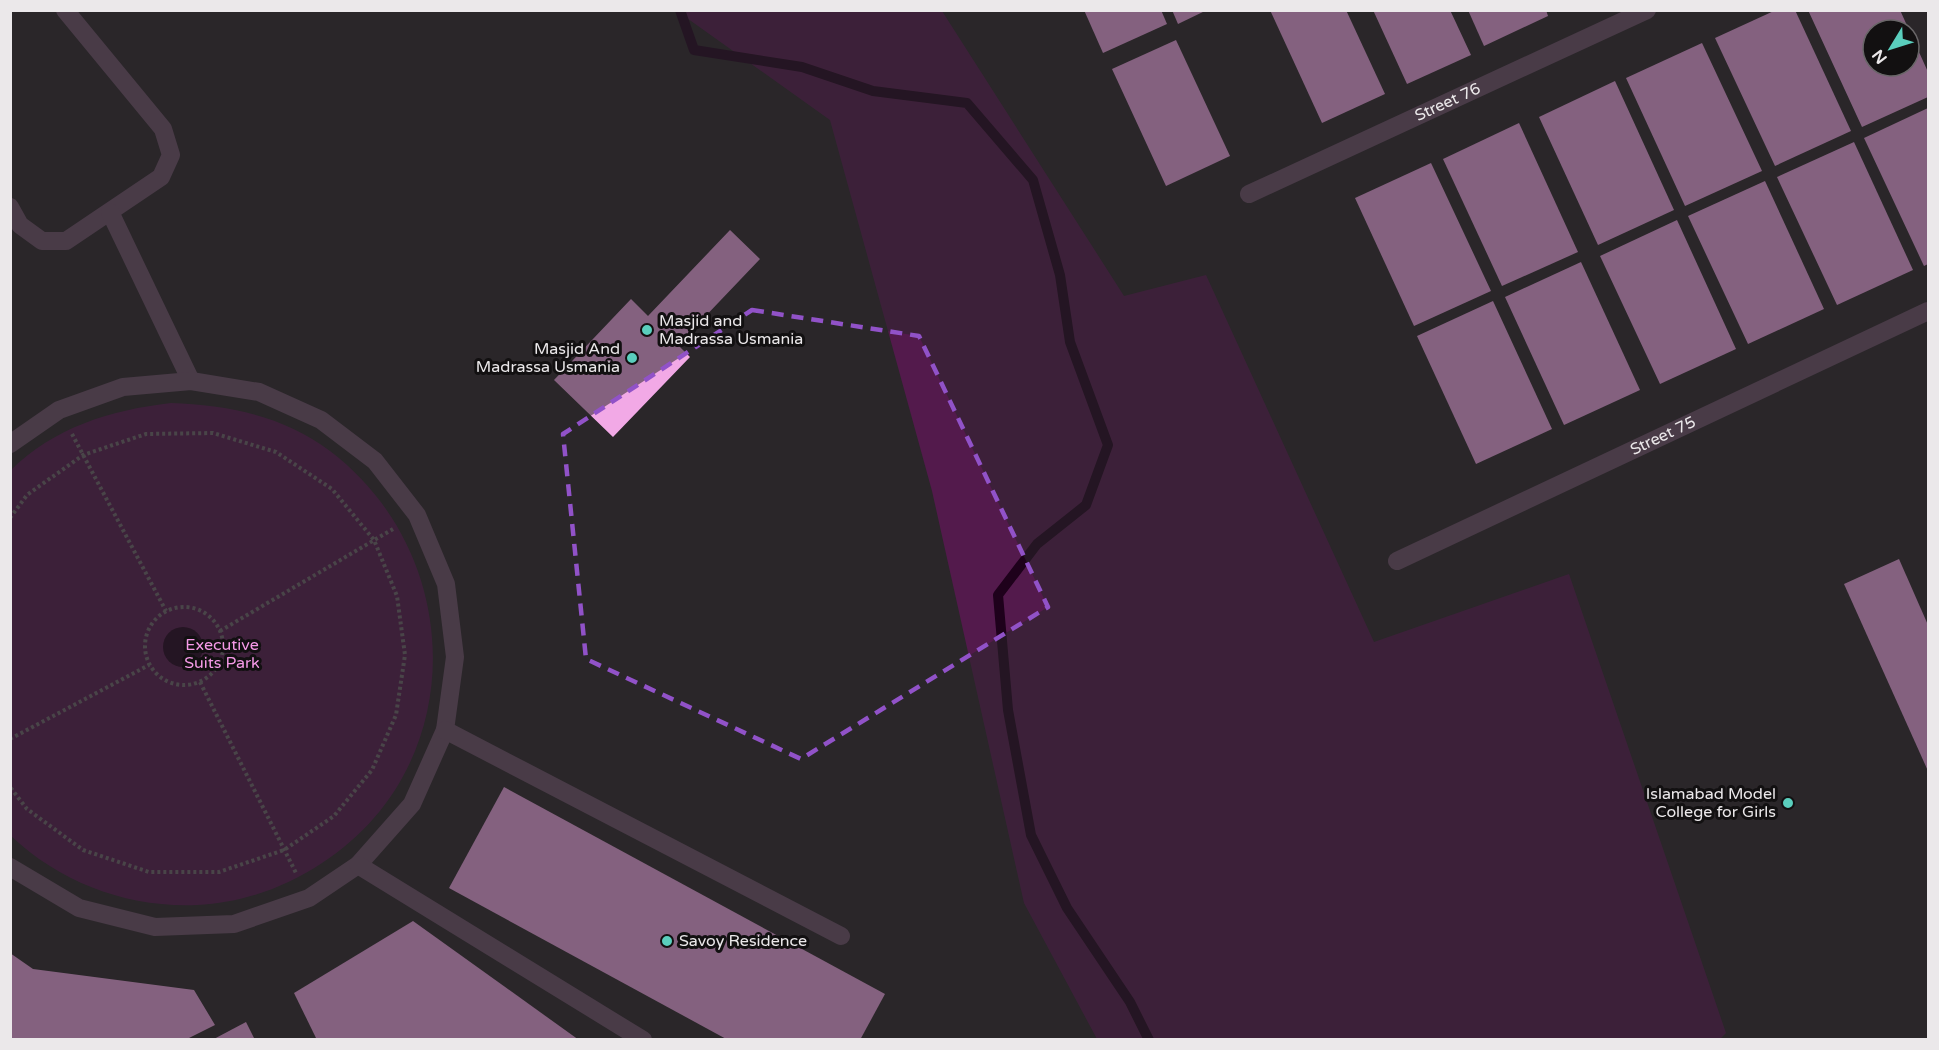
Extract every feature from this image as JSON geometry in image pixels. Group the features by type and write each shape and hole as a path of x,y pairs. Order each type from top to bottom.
{"street":[{"path":"10,207 20,225 42,241 66,241 161,177 171,155 163,129 65,10"},
{"name":"Street 76","path":"1249,194 1647,10"},
{"path":"110,212 191,381"},
{"name":"Street 75","path":"1397,561 1929,311"},
{"path":"10,444 59,410 123,387 191,381 258,392 321,420 375,461 417,515 446,584 456,657 446,730 412,804 358,865 309,898 234,924 155,927 79,908 10,867"},
{"path":"446,730 841,936"},
{"path":"358,865 643,1040"}],"path":[{"path":"59,410 166,611"},
{"path":"10,518 27,495 83,455 146,434 213,433 276,452 332,489 374,540 397,596 405,655 396,715 372,770 334,816 284,850 219,872 149,872 83,850 27,809 10,786"},
{"path":"220,631 417,515"},
{"path":"186,607 197,609 214,621 220,631 223,640 220,661 208,677 200,682 180,686 171,683 162,679 149,664 144,645 146,634 150,625 166,611 186,607"},
{"path":"10,739 149,664"},
{"path":"200,682 309,898"}],"highlighted area":[{"path":"752,310 919,336 1048,607 801,759 586,659 563,434"}],"green space":[{"path":"677,11 942,11 1124,296 1206,275 1374,642 1569,574 1726,1033 1720,1039 1097,1039 1024,903 932,491 830,120"},
{"name":"Executive Suits Park","path":"171,403 234,410 275,421 294,429 330,451 375,495 407,546 427,602 433,660 426,718 405,773 370,822 322,863 293,880 262,893 214,904 171,905 146,902 97,889 51,867 11,836 10,471 45,443 84,423 127,410"}],"shaded area":[{"path":"183,627 191,628 197,633 202,639 202,655 197,661 191,666 183,667 175,666 169,661 164,655 163,647 164,639 169,633 175,628"}],"building":[{"path":"1084,10 1161,10 1167,24 1103,53"},
{"path":"1172,10 1207,10 1178,24"},
{"path":"1270,10 1346,10 1385,94 1322,123"},
{"path":"1373,10 1450,10 1471,55 1407,84"},
{"path":"1468,10 1546,10 1548,16 1484,46"},
{"path":"1776,10 1795,10 1851,131 1775,166 1715,38"},
{"path":"1808,10 1900,10 1904,18 1861,18 1861,78 1921,78 1921,56 1928,72 1928,97 1862,127"},
{"path":"1176,40 1230,156 1166,186 1112,69"},
{"path":"1702,43 1762,171 1685,206 1626,78"},
{"path":"1615,81 1674,210 1598,245 1539,117"},
{"path":"1928,108 1928,264 1924,266 1864,138"},
{"path":"1519,123 1578,252 1502,286 1443,159"},
{"path":"1854,142 1913,270 1837,305 1777,177"},
{"path":"1431,163 1491,291 1414,326 1355,198"},
{"path":"1765,181 1824,309 1748,344 1688,216"},
{"path":"1677,220 1736,349 1660,384 1600,256"},
{"name":"Masjid and Madrassa Usmania","path":"730,230 760,259 678,345 690,357 613,437 554,380 631,299 648,316"},
{"path":"1581,262 1640,390 1564,425 1505,297"},
{"path":"1493,301 1552,429 1476,464 1417,336"},
{"path":"1899,559 1928,625 1928,771 1844,584"},
{"name":"Savoy Residence","path":"504,787 885,994 860,1040 728,1040 449,888"},
{"path":"413,921 579,1040 317,1040 294,993"},
{"path":"10,953 33,969 194,990 215,1025 185,1040 10,1040"},
{"path":"246,1022 255,1040 212,1040"}],"waterway":[{"path":"680,10 694,50 802,67 873,91 967,103 1033,180 1060,275 1070,342 1108,445 1086,505 1037,544 998,595 1008,710 1031,835 1067,908 1130,1002 1149,1040"}],"place":[{"name":"Masjid and Madrassa Usmania","path":"647,330"},
{"name":"Masjid And Madrassa Usmania","path":"632,358"},
{"name":"Islamabad Model College for Girls","path":"1788,803"},
{"name":"Savoy Residence","path":"667,941"}]}
